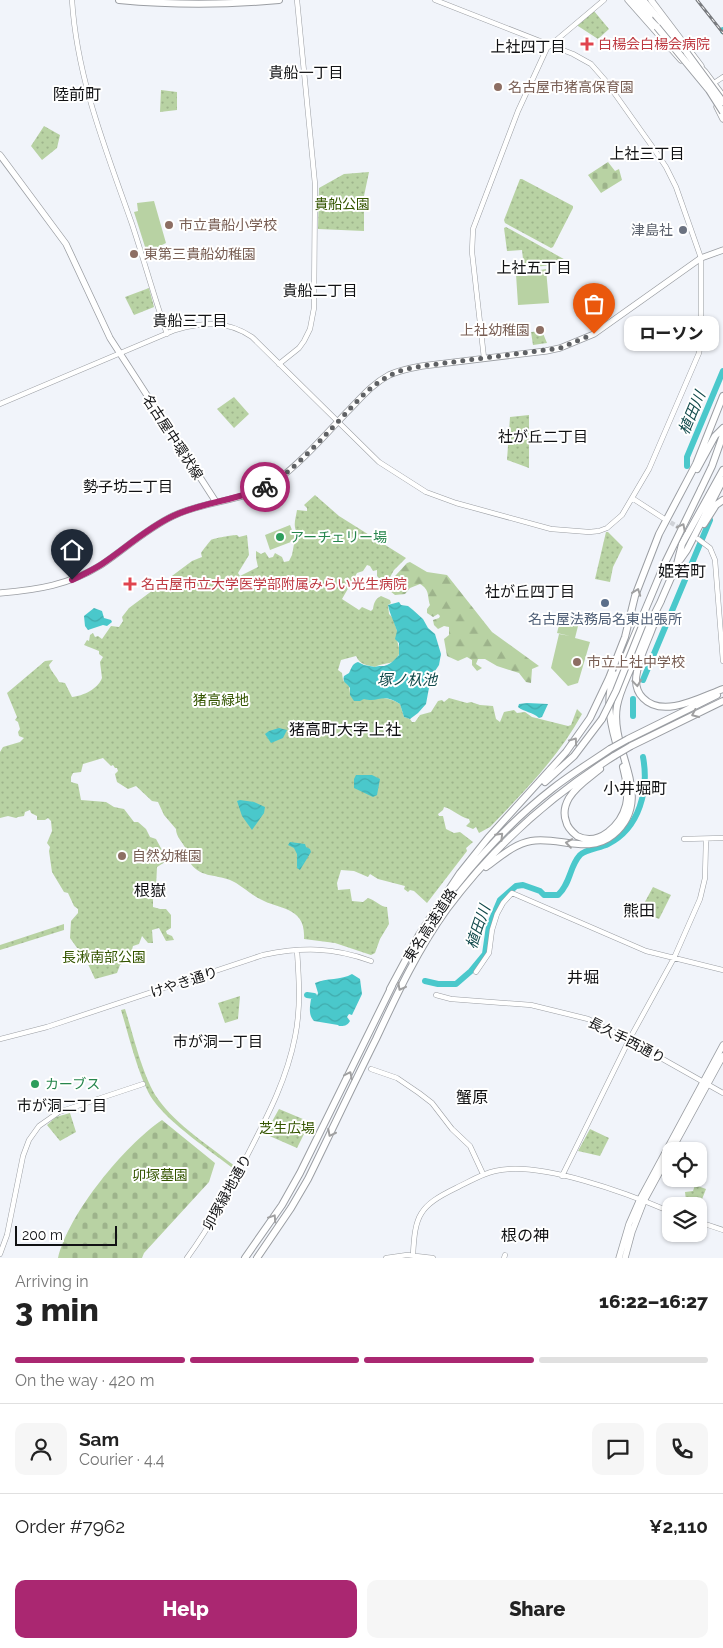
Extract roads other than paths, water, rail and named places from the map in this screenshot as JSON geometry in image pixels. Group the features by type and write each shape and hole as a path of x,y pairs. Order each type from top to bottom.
{"highway":[{"path":"119,0 240,4 279,0"},
{"path":"145,0 208,2 244,0"},
{"path":"252,0 268,0"},
{"path":"633,0 706,85 723,112"},
{"path":"644,0 723,102"},
{"path":"614,757 585,781 568,799 565,808 566,822 570,830 577,835 590,839 604,835 615,825 624,810 627,800 627,783 612,730 609,694 635,596 658,534 696,464 723,396"},
{"path":"706,438 723,407"},
{"path":"680,495 699,466 715,436 723,428"},
{"path":"612,730 611,706 614,687 664,565 712,466 723,435"},
{"path":"471,879 508,850 520,844 543,840 582,844 599,843 613,835 624,822 630,807 632,790 618,735 617,709 621,692 644,635 677,564 682,544 723,470"},
{"path":"690,544 723,480"},
{"path":"677,564 714,508 723,500"},
{"path":"519,804 574,756 602,719 614,696 664,565"},
{"path":"661,601 638,668 636,683 640,695 654,705 671,706 723,690"},
{"path":"390,989 419,935 460,873 478,849 560,759 585,726 602,693 625,637"},
{"name":"東名高速道路","path":"245,1258 282,1205 300,1173 390,989 435,914 457,884 486,850 517,819 552,789 610,749 723,690"},
{"name":"東名高速道路","path":"257,1258 308,1179 400,988 447,910 471,879 530,817 570,785 631,747 723,701"}],"main road":[{"path":"633,0 705,72"},
{"path":"633,0 697,78 712,98 723,119"},
{"path":"651,0 723,96"},
{"path":"686,55 697,78"},
{"name":"名古屋中環状線","path":"0,155 66,244 106,331 119,354 216,502"},
{"path":"0,593 44,589 72,580 101,565 147,531 172,516 188,509 259,490 292,469 375,384 389,375 422,366 560,348 580,341 607,326 701,258 723,250"},
{"path":"706,1083 723,1046"},
{"path":"619,1258 629,1224 706,1083 723,1056"},
{"path":"625,1258 642,1200"}],"street":[{"path":"72,0 73,26 87,96 139,245 167,334"},
{"path":"279,364 304,341 310,329 314,308 316,184 297,0"},
{"path":"0,404 167,334 195,324 210,323 241,330 252,337 379,462 431,494 551,529 588,532 605,529 618,520 649,469 699,353 701,343 701,258 676,187 654,149 591,64 550,44 435,0"},
{"path":"484,358 472,252 472,234 518,111 550,44 604,0"},
{"path":"714,83 723,77"},
{"path":"632,498 663,518"},
{"path":"701,541 710,548 715,560 722,626 723,661"},
{"path":"684,839 723,838"},
{"path":"562,1176 630,1040 674,958 702,894 706,866 706,839"},
{"path":"476,972 489,953 492,930 497,914 503,903 512,893 646,951 723,970"},
{"name":"けやき通り","path":"0,1039 47,1028 263,955 319,949 336,951 371,961"},
{"name":"卯塚緑地通り","path":"187,1258 213,1220 282,1085 298,1018 299,980 297,950"},
{"name":"長久手西通り","path":"436,995 451,999 519,1003 545,1007 588,1020 630,1040 723,1093"},
{"path":"371,1069 397,1078 432,1103 452,1129 470,1146 484,1174"},
{"path":"0,1254 7,1235 23,1156 29,1140 39,1126 59,1112 143,1084"},
{"path":"413,1255 415,1226 424,1209 437,1198 484,1174 496,1170 523,1168 562,1176 642,1200 662,1208"},
{"path":"707,1225 723,1230"},
{"path":"386,1258 413,1255 433,1258"}],"water":[{"name":"塚ノ杁池","path":"399,602 401,605 408,606 423,619 428,628 435,634 441,654 439,665 431,677 426,704 410,719 404,717 400,704 389,699 354,701 350,695 350,688 344,680 344,676 358,662 375,667 384,666 399,655 399,643 395,639 397,631 388,605"},
{"path":"94,608 102,611 104,618 112,622 107,626 103,625 88,630 85,626 84,616"},
{"path":"519,704 548,704 542,717 539,718 518,707"},
{"path":"279,728 287,730 283,738 271,743 265,734"},
{"path":"356,775 372,775 380,779 377,795 373,797 354,788"},
{"path":"237,801 254,802 265,807 264,813 252,830 242,816"},
{"path":"290,842 305,844 310,849 311,852 300,870 297,868 297,854 294,848 288,845"},
{"path":"352,974 360,979 362,994 352,1015 349,1014 347,1017 350,1021 349,1023 339,1026 314,1021 310,1013 310,1007 311,999 314,998 314,995 317,996 318,993 315,983"}],"waterway":[{"name":"植田川","path":"687,466 687,457 723,371"},
{"name":"植田川","path":"643,680 710,520"},
{"name":"植田川","path":"633,699 633,716"},
{"name":"植田川","path":"425,981 438,984 456,984 471,971 485,954 489,926 500,900 516,886 523,885 540,891 544,895 558,895 580,855 586,851 608,844 628,828 635,818 643,794 645,782 643,757"},
{"path":"307,995 314,996"}],"tunnel":[{"path":"665,519 691,535"}],"railway":[{"path":"697,0 723,33"}],"place":[{"name":"白楊会白楊会病院","path":"587,44"},
{"name":"名古屋市猪高保育園","path":"498,87"},
{"name":"市立貴船小学校","path":"169,225"},
{"name":"津島社","path":"683,230"},
{"name":"東第三貴船幼稚園","path":"134,254"},
{"name":"上社幼稚園","path":"540,330"},
{"name":"ローソン","path":"594,334"},
{"name":"アーチェリー場","path":"280,537"},
{"name":"名古屋市立大学医学部附属みらい光生病院","path":"130,584"},
{"name":"名古屋法務局名東出張所","path":"605,603"},
{"name":"市立上社中学校","path":"577,662"},
{"name":"自然幼稚園","path":"122,856"},
{"name":"カーブス","path":"35,1084"}],"district":[{"name":"上社四丁目","path":"528,47"},
{"name":"貴船一丁目","path":"306,73"},
{"name":"陸前町","path":"77,94"},
{"name":"上社三丁目","path":"647,154"},
{"name":"上社五丁目","path":"534,268"},
{"name":"貴船二丁目","path":"320,291"},
{"name":"貴船三丁目","path":"190,321"},
{"name":"社が丘二丁目","path":"543,437"},
{"name":"勢子坊二丁目","path":"128,487"},
{"name":"姫若町","path":"682,571"},
{"name":"社が丘四丁目","path":"530,592"},
{"name":"猪高町大字上社","path":"345,729"},
{"name":"小井堀町","path":"635,788"},
{"name":"根嶽","path":"150,890"},
{"name":"熊田","path":"639,910"},
{"name":"井堀","path":"583,977"},
{"name":"市が洞一丁目","path":"218,1042"},
{"name":"蟹原","path":"472,1097"},
{"name":"市が洞二丁目","path":"62,1106"},
{"name":"根の神","path":"525,1235"}],"park label":[{"name":"貴船公園","path":"342,204"},
{"name":"猪高緑地","path":"221,700"},
{"name":"長湫南部公園","path":"104,957"},
{"name":"芝生広場","path":"287,1128"},
{"name":"卯塚墓園","path":"160,1175"}]}
